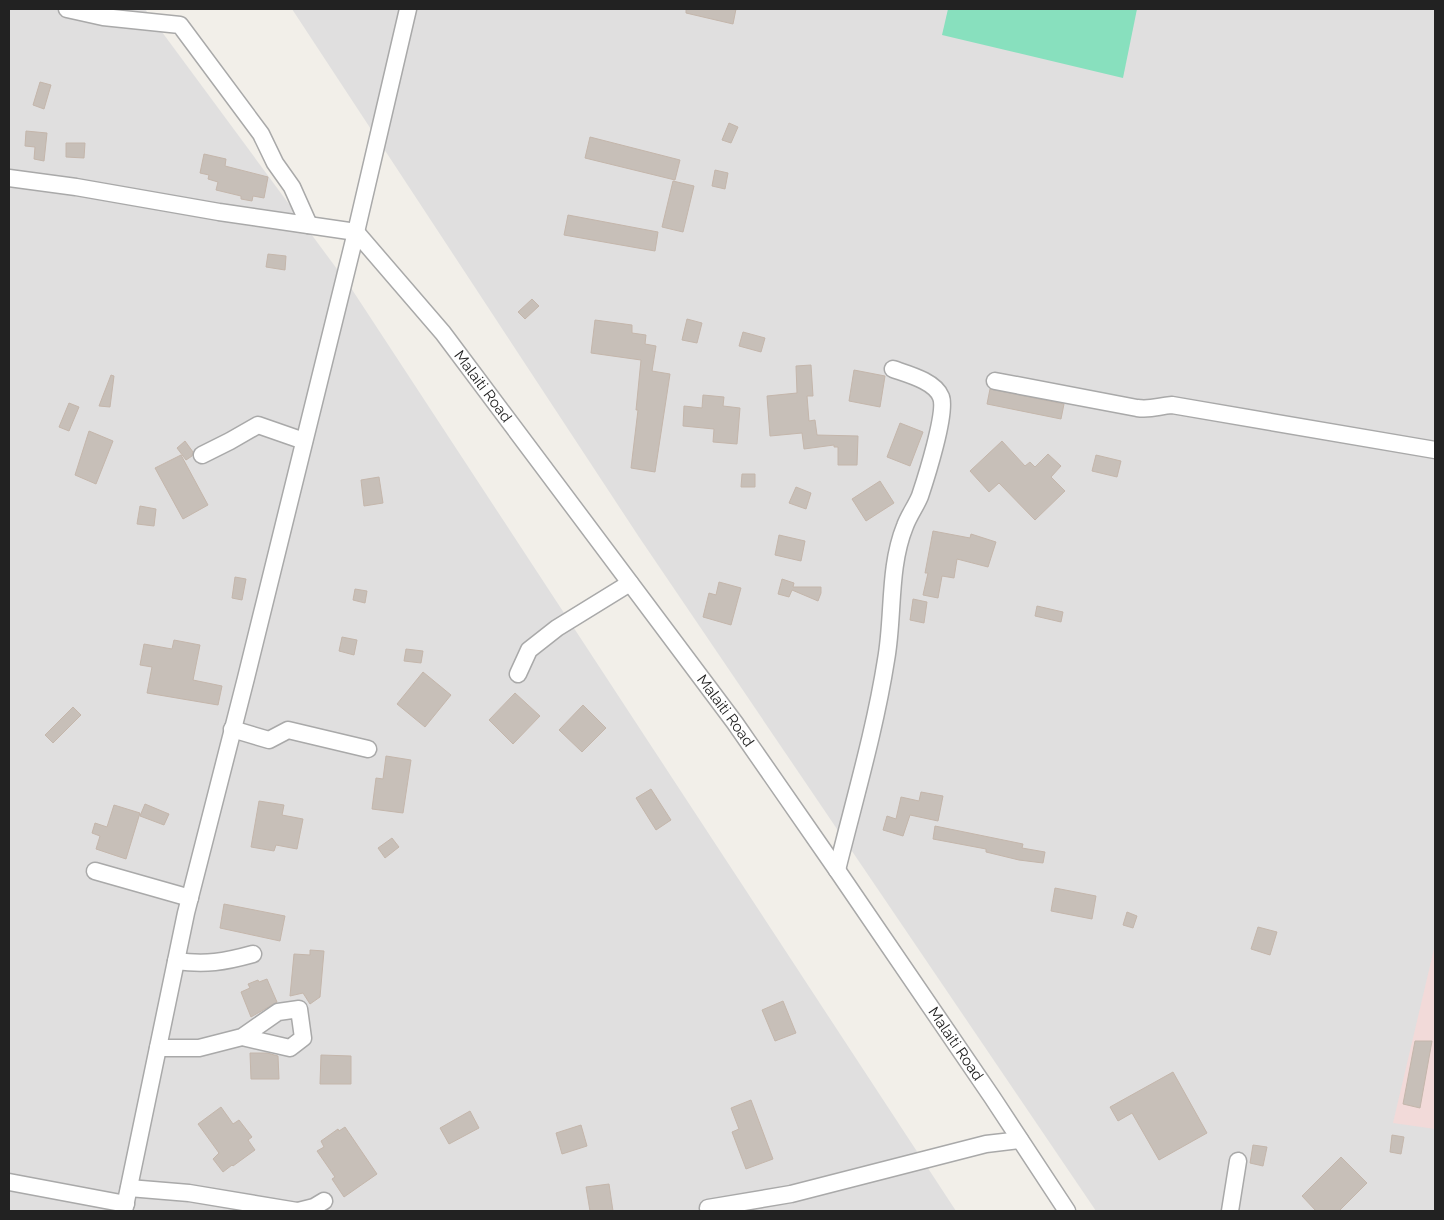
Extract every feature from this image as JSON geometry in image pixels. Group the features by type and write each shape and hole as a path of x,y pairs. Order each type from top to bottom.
{"street":[{"path":"67,9 103,17 180,25 262,134 274,163 292,187 310,225"},
{"path":"126,1201 190,898 356,232 408,9"},
{"path":"9,178 356,232"},
{"name":"Malaiti Road","path":"356,232 443,333 735,723 837,870 1067,1211"},
{"path":"837,870 865,759 886,659 897,548 905,525 920,497 941,422 941,396 934,387 919,378 893,369"},
{"path":"995,381 1137,408 1153,410 1162,406 1172,405 1435,450"},
{"path":"202,455 230,442 258,425 304,441"},
{"path":"518,674 529,650 557,628 630,583"},
{"path":"232,729 268,740 288,730 368,749"},
{"path":"95,871 190,898"},
{"path":"176,961 199,964 226,961 253,954"},
{"path":"158,1048 199,1048 242,1037"},
{"path":"708,1208 791,1194 986,1144 1020,1140"},
{"path":"1230,1211 1238,1161"},
{"path":"9,1182 126,1201 189,1193 297,1211 314,1207 324,1201"}],"shaded area":[{"path":"9,9 145,9 351,288 956,1211 9,1211"},
{"path":"292,9 1435,9 1435,1211 1096,1211 639,537"},
{"path":"1435,949 1435,1129 1393,1123"}],"green space":[{"path":"948,9 1137,9 1123,78 942,35"}],"building":[{"path":"686,9 736,9 733,24 686,13"},
{"path":"40,82 51,85 44,109 33,105"},
{"path":"729,123 738,127 731,143 722,140"},
{"path":"26,131 47,133 44,161 34,159 35,147 25,146"},
{"path":"590,137 680,160 675,180 585,158"},
{"path":"66,143 85,143 84,158 66,157"},
{"path":"204,154 226,159 225,166 268,177 264,198 253,196 252,201 241,199 241,196 216,190 218,182 208,179 209,175 200,173"},
{"path":"715,170 728,173 725,189 712,186"},
{"path":"673,181 694,186 683,232 662,227"},
{"path":"568,215 658,232 655,251 564,235"},
{"path":"268,254 286,256 285,270 266,267"},
{"path":"532,299 539,306 525,319 518,312"},
{"path":"687,319 702,323 697,343 682,340"},
{"path":"595,320 632,325 632,333 646,335 645,344 656,346 652,371 670,374 655,472 631,468 638,410 636,410 641,360 591,353"},
{"path":"743,332 765,338 761,352 739,346"},
{"path":"811,365 813,396 807,396 809,421 815,420 817,435 858,436 857,465 838,465 838,447 834,447 834,445 804,449 802,433 770,436 767,396 797,393 796,366"},
{"path":"854,370 885,376 880,407 849,401"},
{"path":"111,375 114,376 110,407 99,406"},
{"path":"990,389 1064,404 1061,419 987,404"},
{"path":"703,395 724,397 723,406 740,408 737,444 713,442 714,429 683,426 684,406 702,408"},
{"path":"69,403 79,407 69,431 59,427"},
{"path":"900,423 923,432 910,466 887,457"},
{"path":"89,431 113,441 96,484 75,475"},
{"path":"185,441 193,452 192,456 186,460 177,448"},
{"path":"1002,441 1025,466 1030,462 1035,467 1048,454 1061,466 1051,477 1065,491 1035,520 999,483 989,492 970,471"},
{"path":"181,455 208,505 183,519 155,468"},
{"path":"1096,455 1121,461 1117,477 1092,471"},
{"path":"742,474 755,474 755,487 741,487"},
{"path":"379,477 383,503 364,506 361,480"},
{"path":"880,481 894,503 866,521 852,499"},
{"path":"796,487 811,493 806,509 789,503"},
{"path":"140,506 156,509 154,526 137,524"},
{"path":"933,531 970,538 971,534 996,542 988,567 957,559 954,578 942,576 938,598 923,595 928,573 925,573"},
{"path":"779,535 805,541 801,561 775,555"},
{"path":"235,577 246,579 242,600 232,598"},
{"path":"782,579 794,583 793,587 821,587 818,601 792,590 789,597 778,594"},
{"path":"719,582 741,588 731,625 703,617 709,593 716,595"},
{"path":"355,589 367,591 365,603 353,600"},
{"path":"913,599 927,602 924,623 910,620"},
{"path":"1037,606 1063,612 1061,622 1035,616"},
{"path":"342,637 357,640 354,655 339,651"},
{"path":"174,640 200,645 193,680 222,686 218,705 147,693 152,667 140,665 144,644 172,649"},
{"path":"406,649 423,651 421,663 404,661"},
{"path":"423,672 451,695 425,727 397,704"},
{"path":"515,693 540,716 513,744 489,720"},
{"path":"583,705 606,728 582,752 559,730"},
{"path":"73,707 81,715 53,743 45,735"},
{"path":"386,756 411,760 403,813 372,809 376,778 383,779"},
{"path":"651,789 671,820 656,830 636,798"},
{"path":"921,792 943,796 938,821 910,815 903,836 883,830 887,816 896,819 901,797 919,801"},
{"path":"259,801 284,805 282,815 303,819 297,849 276,845 274,851 251,847"},
{"path":"145,804 169,814 164,825 140,816"},
{"path":"114,805 140,813 126,859 96,849 100,836 92,833 95,823 107,827"},
{"path":"935,826 1023,844 1022,848 1045,852 1043,863 1019,860 986,852 986,849 933,839"},
{"path":"392,838 399,847 385,858 378,848"},
{"path":"1055,888 1096,896 1092,919 1051,911"},
{"path":"224,904 285,916 280,941 220,928"},
{"path":"1127,912 1137,916 1133,928 1123,925"},
{"path":"1258,927 1277,932 1270,955 1251,949"},
{"path":"310,950 324,951 320,997 310,1004 303,993 290,996 294,954 310,955"},
{"path":"267,979 277,1002 251,1017 241,992 250,988 248,984"},
{"path":"783,1001 796,1033 775,1041 762,1010"},
{"path":"1415,1041 1432,1041 1420,1108 1403,1104"},
{"path":"250,1053 267,1053 278,1056 279,1079 251,1079"},
{"path":"321,1055 351,1056 351,1084 320,1084"},
{"path":"1173,1072 1207,1133 1159,1160 1132,1113 1118,1121 1110,1107"},
{"path":"751,1100 773,1159 746,1169 732,1132 739,1129 731,1108"},
{"path":"221,1107 233,1124 239,1120 252,1137 248,1140 255,1150 223,1172 213,1159 219,1153 198,1124"},
{"path":"470,1111 479,1128 449,1144 440,1128"},
{"path":"581,1125 587,1146 562,1154 556,1133"},
{"path":"345,1127 377,1174 344,1197 332,1179 335,1177 317,1151 324,1147 321,1141 338,1129 339,1131"},
{"path":"1392,1135 1404,1137 1401,1154 1390,1152"},
{"path":"1253,1145 1267,1147 1263,1166 1250,1163"},
{"path":"1341,1157 1367,1183 1339,1211 1316,1211 1302,1196"},
{"path":"609,1184 613,1211 590,1211 586,1187"}]}
